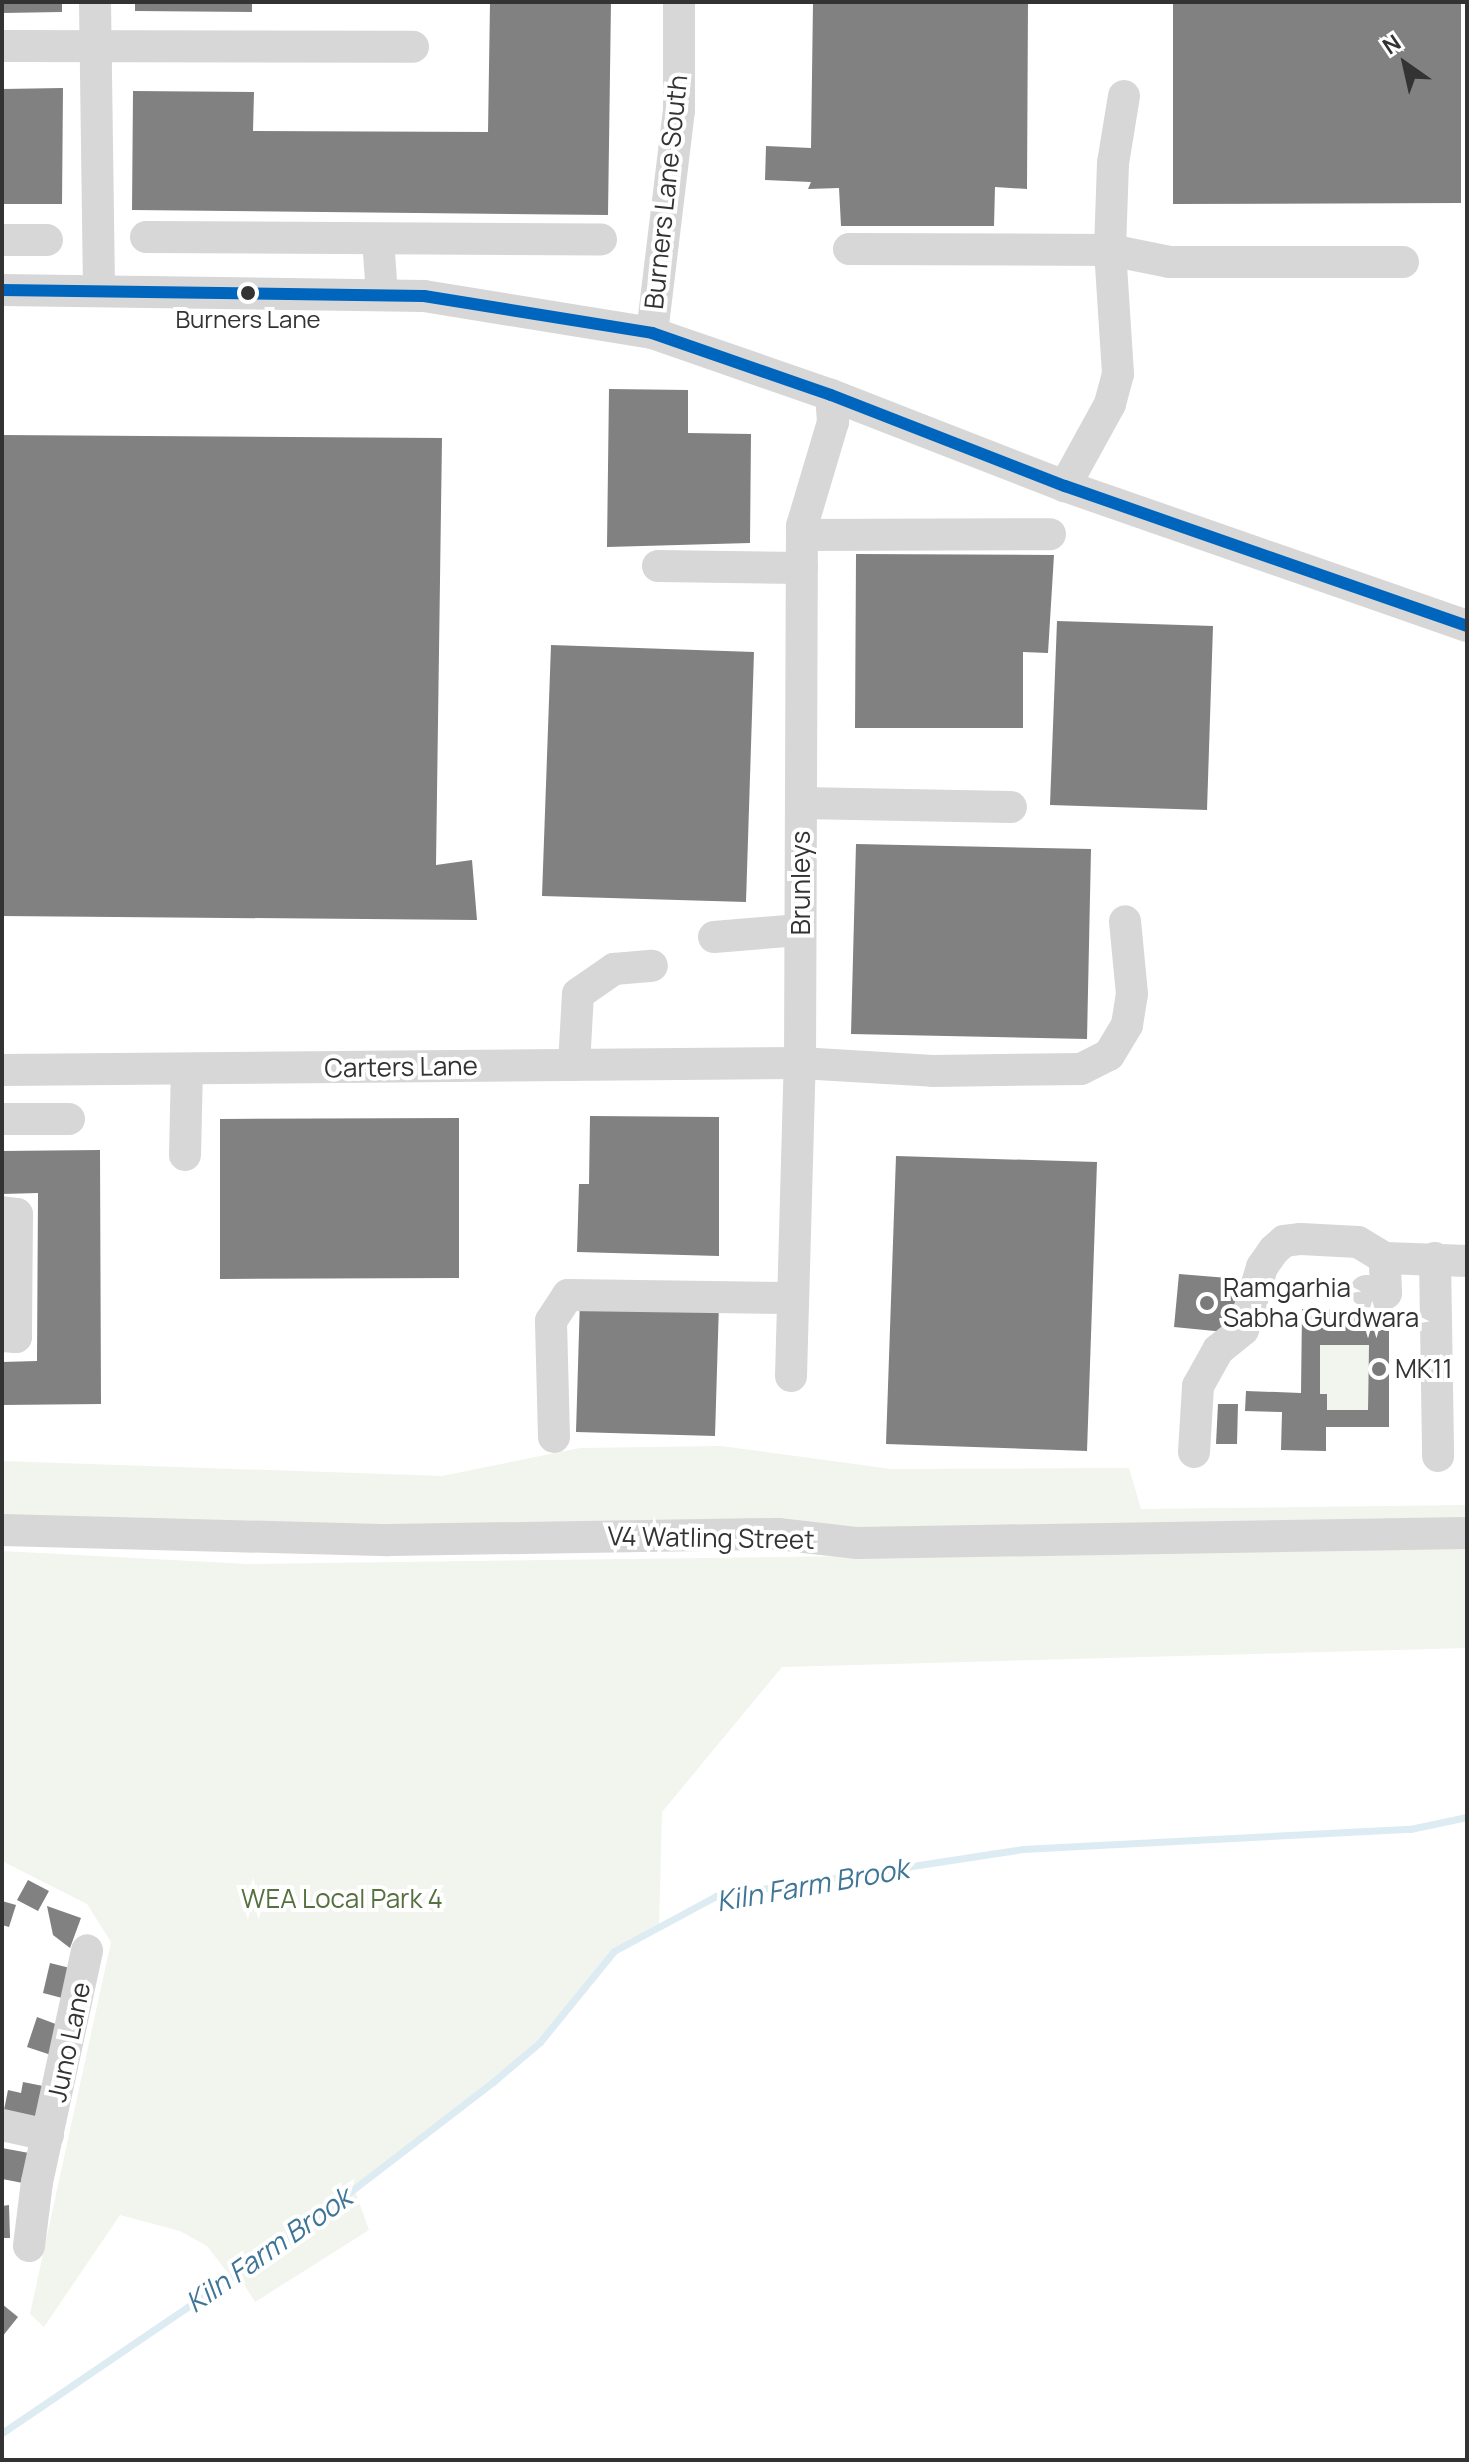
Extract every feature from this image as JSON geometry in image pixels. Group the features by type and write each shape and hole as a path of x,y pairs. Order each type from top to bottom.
{"street":[{"path":"95,2 99,289"},
{"name":"Burners Lane South","path":"652,333 679,111 679,2"},
{"path":"2,46 413,47"},
{"path":"1065,486 1110,404 1118,374 1110,250 1113,163 1124,96"},
{"path":"146,237 601,239"},
{"path":"378,239 382,295"},
{"path":"2,240 47,240"},
{"path":"849,249 1110,250 1170,262 1403,262"},
{"path":"2,290 424,296 652,333 831,395 1065,486 1467,626"},
{"name":"Brunleys","path":"791,1376 790,1298 800,1063 802,535 833,422 831,395"},
{"path":"802,535 1050,534"},
{"path":"658,566 802,568"},
{"path":"801,803 1011,807"},
{"name":"Carters Lane","path":"2,1070 800,1063 933,1071 1099,1064 1127,1025 1132,994 1125,921"},
{"path":"714,937 800,930"},
{"path":"574,1065 578,994 614,969 652,966"},
{"path":"185,1155 187,1069"},
{"path":"2,1119 69,1119"},
{"path":"2,1212 17,1214 16,1337 2,1336"},
{"path":"1194,1452 1198,1386 1218,1350 1243,1330 1262,1267 1284,1241 1358,1242 1385,1258 1467,1261"},
{"path":"1366,1291 1386,1293 1385,1258"},
{"path":"1431,1258 1438,1456"},
{"path":"554,1437 551,1321 568,1295 790,1298"},
{"name":"V4 Watling Street","path":"2,1530 389,1540 778,1534 857,1543 1467,1533"},
{"name":"Juno Lane","path":"29,2246 48,2135 87,1950"},
{"name":"Juno Lane","path":"2,2125 48,2135"}],"green space":[{"path":"1320,1345 1369,1345 1368,1410 1327,1410 1327,1394 1320,1394"},
{"path":"721,1446 891,1469 1129,1468 1141,1509 1467,1505 1467,1533 2,1530 2,1461 442,1476 580,1448"},
{"name":"WEA Local Park 4","path":"1467,1548 1467,1648 782,1667 662,1812 659,1927 614,1951 540,2042 354,2188 369,2230 255,2302 237,2273 231,2277 207,2246 180,2231 120,2215 44,2327 30,2314 111,1942 87,1904 2,1861 2,1551 247,1564"}],"building":[{"path":"2,2 62,2 62,12 2,13"},
{"path":"135,2 252,2 252,12 135,11"},
{"path":"490,2 611,2 608,215 132,210 133,91 254,92 253,131 488,132"},
{"path":"813,2 1028,2 1027,189 995,187 994,226 841,226 839,188 808,189 811,182 765,180 766,146 811,148"},
{"path":"1173,2 1461,2 1461,203 1173,204"},
{"path":"63,88 62,204 2,204 2,89"},
{"path":"609,389 688,390 688,433 751,434 750,543 607,547"},
{"path":"2,435 442,438 436,865 472,860 477,920 2,916"},
{"path":"856,554 1054,555 1048,653 1023,652 1023,728 855,728"},
{"path":"1057,621 1213,626 1207,810 1050,805"},
{"path":"551,645 754,652 746,902 542,896"},
{"path":"856,844 1091,849 1087,1039 851,1034"},
{"path":"590,1116 719,1117 719,1256 577,1252 579,1184 589,1184"},
{"path":"459,1118 459,1278 220,1279 220,1119"},
{"path":"100,1150 101,1404 2,1405 2,1362 37,1361 38,1193 2,1194 2,1151"},
{"path":"896,1156 1097,1162 1087,1451 886,1444"},
{"name":"Ramgarhia Sabha Gurdwara","path":"1179,1274 1240,1279 1235,1333 1174,1327"},
{"path":"580,1299 719,1303 715,1436 576,1432"},
{"name":"MK11","path":"1302,1309 1363,1309 1362,1330 1389,1330 1389,1427 1326,1427 1326,1451 1281,1450 1282,1412 1245,1411 1246,1391 1301,1393","holes":["1320,1345 1369,1345 1368,1410 1327,1410 1327,1394 1320,1394"]},
{"name":"Ramgarhia Sabha Gurdwara","path":"1218,1404 1238,1404 1237,1444 1216,1444"},
{"path":"28,1880 49,1891 38,1911 17,1900"},
{"path":"2,1901 16,1905 9,1927 2,1925"},
{"path":"47,1906 81,1918 70,1948 53,1935"},
{"path":"50,1963 74,1969 66,1999 43,1993"},
{"path":"37,2017 61,2026 51,2055 27,2047"},
{"path":"23,2082 43,2086 37,2117 4,2110 8,2090 21,2093"},
{"path":"2,2148 29,2153 23,2183 2,2179"},
{"path":"9,2205 10,2238 2,2238 2,2206"},
{"path":"2,2304 18,2317 2,2337"}],"waterway":[{"name":"Kiln Farm Brook","path":"2,2433 298,2232 493,2082 540,2042 614,1951 716,1896 1022,1849 1410,1829 1467,1817"}],"transit line":[{"path":"2,290 424,296 652,333 831,395 1065,486 1467,626"}],"place":[{"name":"Burners Lane","path":"248,293"},
{"name":"Ramgarhia Sabha Gurdwara","path":"1207,1303"},
{"name":"MK11","path":"1379,1369"}]}
